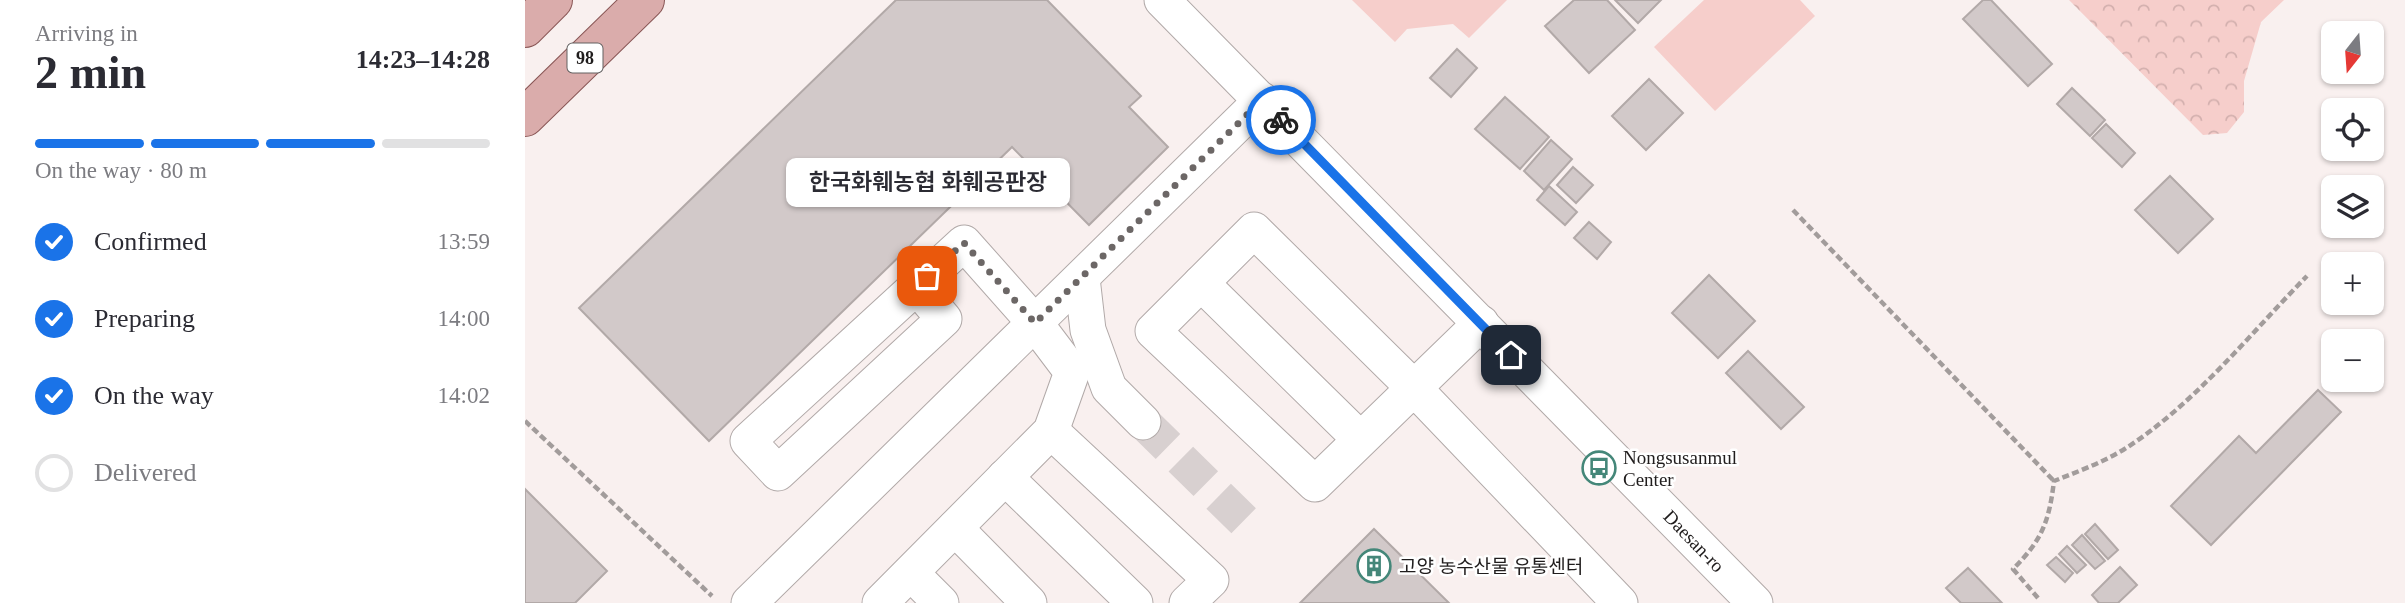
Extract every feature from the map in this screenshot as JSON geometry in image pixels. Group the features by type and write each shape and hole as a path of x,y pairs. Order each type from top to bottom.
{"main road":[{"path":"525,28 553,0"},
{"name":"98","path":"525,117 645,0"}],"street":[{"name":"Daesan-ro","path":"1162,0 1755,603"},
{"path":"761,599 1035,323 1262,100"},
{"path":"1481,323 1413,387 1315,484 1153,331 1254,230 1413,387 1621,603"},
{"path":"880,603 1051,431 1072,372 1035,323 964,243 916,286 748,441 779,473 944,319 916,286"},
{"path":"1082,278 1088,330 1109,388 1143,422"},
{"path":"1201,283 1360,439"},
{"path":"1051,431 1210,580 1187,603"},
{"path":"1006,477 1135,603"},
{"path":"954,528 1029,603"},
{"path":"911,572 941,603"}],"path":[{"path":"1793,210 2054,481"},
{"path":"2054,481 2122,451 2148,432 2208,377 2307,276"},
{"path":"525,421 712,597"},
{"path":"2038,598 2013,569 2031,552 2045,529 2054,481"}],"green space":[{"path":"1352,0 1507,0 1469,38 1453,24 1407,29 1395,42"},
{"path":"1704,0 1800,0 1815,16 1715,111 1654,47"},
{"path":"2069,0 2284,0 2261,22 2244,81 2244,112 2227,133 2203,135"}],"building":[{"path":"896,0 1047,0 1141,96 1129,107 1168,147 1089,225 1012,147 709,441 579,308"},
{"path":"1574,0 1607,0 1635,30 1589,73 1545,26"},
{"path":"1615,0 1661,0 1638,23"},
{"path":"1983,0 1991,0 2052,64 2028,86 1963,19"},
{"path":"1457,49 1477,68 1451,97 1430,78"},
{"path":"1649,79 1683,113 1646,150 1612,116"},
{"path":"2072,88 2105,120 2090,136 2057,104"},
{"path":"1505,97 1549,137 1520,169 1475,129"},
{"path":"2106,124 2135,153 2122,167 2092,138"},
{"path":"1551,140 1572,159 1544,190 1524,171"},
{"path":"1573,167 1593,185 1576,203 1557,185"},
{"path":"2170,176 2213,219 2178,253 2135,210"},
{"path":"1549,186 1577,212 1565,225 1537,200"},
{"path":"1589,222 1611,242 1597,259 1574,238"},
{"path":"1709,275 1755,321 1718,358 1672,313"},
{"path":"1748,351 1804,407 1781,429 1726,373"},
{"path":"2318,390 2341,412 2211,545 2171,506 2239,436 2256,453"},
{"path":"525,489 607,571 575,603 525,603"},
{"path":"2095,524 2118,550 2108,559 2085,534"},
{"name":"고양 농수산물 유통센터","path":"1374,529 1449,603 1300,603"},
{"path":"2082,535 2105,561 2095,569 2072,545"},
{"path":"2067,546 2086,565 2077,573 2059,554"},
{"path":"2056,557 2073,573 2065,582 2047,565"},
{"path":"2120,567 2137,585 2118,603 2099,603 2092,595"},
{"path":"1968,568 2002,603 1961,603 1946,588"}],"tunnel":[{"path":"1143,422 1249,526"}],"way so far":[{"path":"927,276 964,243 1035,323 1262,100 1281,120"}],"place":[{"name":"한국화훼농협 화훼공판장","path":"927,276"},
{"name":"Nongsusanmul Center","path":"1599,468"},
{"name":"고양 농수산물 유통센터","path":"1374,566"}],"route":[{"path":"1281,120 1511,355"}]}
